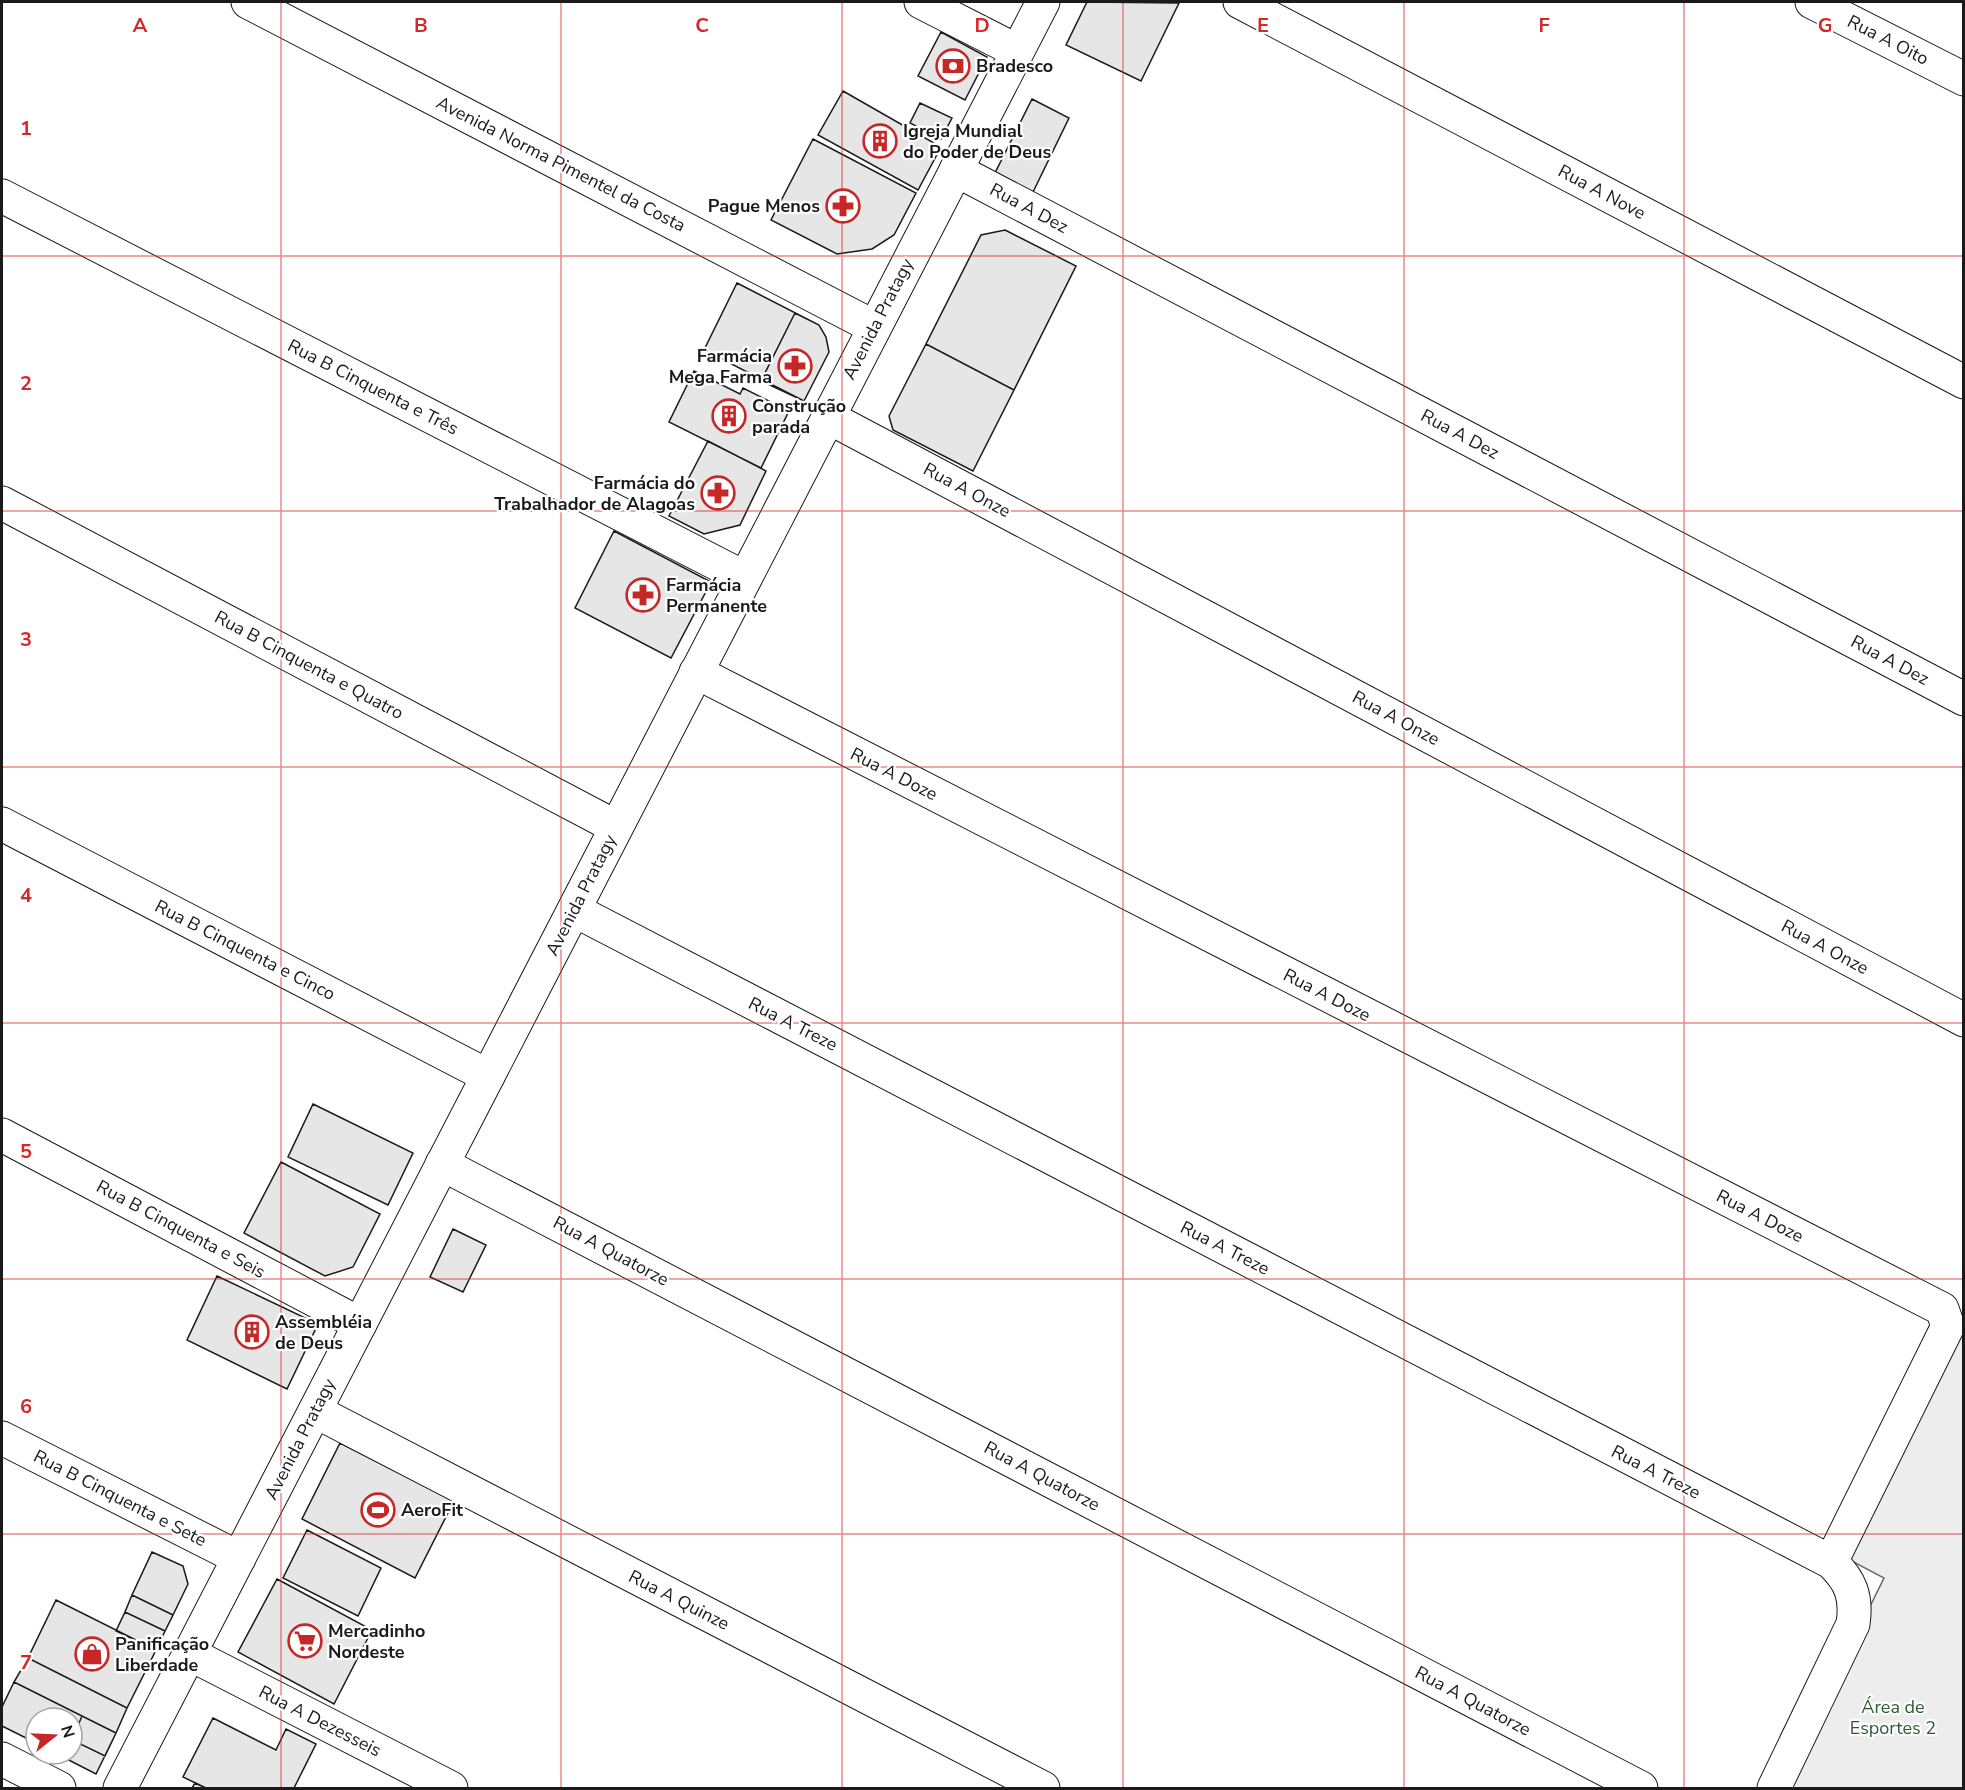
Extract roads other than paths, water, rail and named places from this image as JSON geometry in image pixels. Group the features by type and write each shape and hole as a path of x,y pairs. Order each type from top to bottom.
{"street":[{"name":"Avenida Norma Pimentel da Costa","path":"248,2 874,327"},
{"path":"921,2 1017,51"},
{"name":"Avenida Pratagy","path":"120,1788 1042,2"},
{"name":"Rua A Nove","path":"1240,2 1964,382"},
{"name":"Rua A Oito","path":"1812,2 1964,79"},
{"name":"Rua A Dez","path":"956,170 1964,699"},
{"name":"Rua B Cinquenta e Três","path":"2,196 745,578"},
{"name":"Rua A Onze","path":"828,417 1964,1020"},
{"name":"Rua B Cinquenta e Quatro","path":"2,503 616,827"},
{"name":"Rua A Doze","path":"696,672 1942,1309 1948,1326 1831,1562"},
{"name":"Rua B Cinquenta e Cinco","path":"2,824 488,1076"},
{"name":"Rua A Treze","path":"574,910 1831,1562 1846,1576 1856,1604 1853,1624 1774,1788"},
{"name":"Rua B Cinquenta e Seis","path":"2,1135 360,1324"},
{"name":"Rua A Quatorze","path":"442,1164 1641,1788"},
{"name":"Rua A Quinze","path":"315,1411 1042,1788"},
{"name":"Rua B Cinquenta e Sete","path":"2,1438 239,1558"},
{"name":"Rua A Dezesseis","path":"190,1654 451,1788"},
{"path":"2,1759 59,1788"}],"place":[{"name":"Bradesco","path":"953,66"},
{"name":"Igreja Mundial do Poder de Deus","path":"880,141"},
{"name":"Pague Menos","path":"843,206"},
{"name":"Farmácia Mega Farma","path":"795,366"},
{"name":"Construção parada","path":"729,416"},
{"name":"Farmácia do Trabalhador de Alagoas","path":"718,493"},
{"name":"Farmácia Permanente","path":"643,595"},
{"name":"Assembléia de Deus","path":"252,1332"},
{"name":"AeroFit","path":"378,1510"},
{"name":"Mercadinho Nordeste","path":"305,1641"},
{"name":"Panificação Liberdade","path":"92,1654"}],"park label":[{"name":"Área de Esportes 2","path":"1893,1717"}]}
